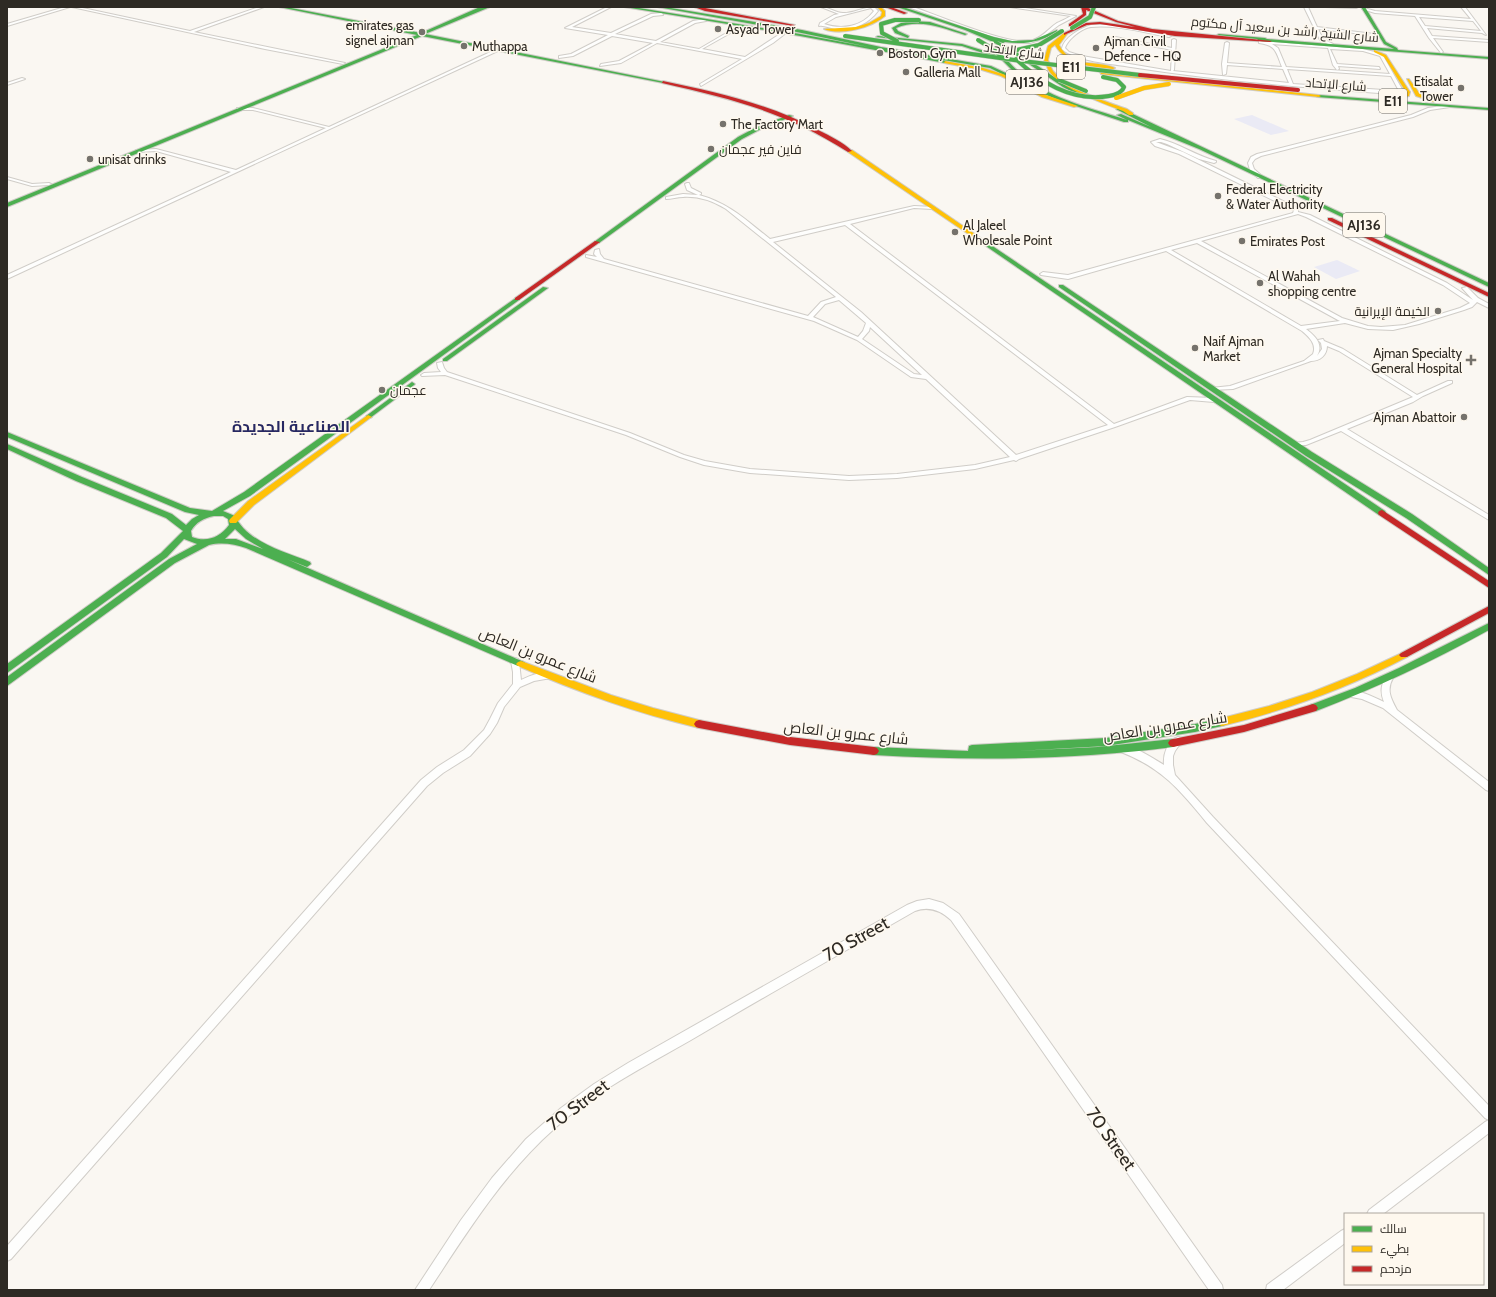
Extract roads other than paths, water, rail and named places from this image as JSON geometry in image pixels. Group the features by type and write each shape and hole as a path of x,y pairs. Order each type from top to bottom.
{"main road":[{"path":"281,7 560,57 571,57 602,65 619,65 751,98 845,139 1295,444 1425,528 1489,566"},
{"path":"294,7 709,91 795,117 852,152 1214,400 1489,585"},
{"path":"7,206 138,151 156,147 238,110 252,107 478,7"},
{"path":"451,23 483,7"},
{"path":"7,201 30,188 50,184 338,63 451,23 488,7"},
{"name":"شارع الإتحاد","path":"626,7 656,12 694,12 768,23 790,29"},
{"name":"شارع الإتحاد","path":"678,7 694,12 844,37 1005,54 1233,82 1456,106 1489,107"},
{"path":"790,29 821,26 843,30 861,28 883,16 884,12 879,7"},
{"name":"AJ136","path":"887,7 948,26 965,34 1004,46 1074,92 1131,114 1260,177 1489,284"},
{"name":"AJ136","path":"899,7 979,38"},
{"path":"1085,7 1086,13 1081,18 1062,30 1038,45 1005,54 894,40 884,35 879,29 881,24 892,20 918,20 1014,43 1032,43 1041,40 1062,30 1091,15 1094,12 1094,7"},
{"name":"شارع الشيخ راشد بن سعيد آل مكتوم","path":"1085,7 1112,21 1159,31 1271,44 1316,43"},
{"name":"شارع الشيخ راشد بن سعيد آل مكتوم","path":"1085,7 1121,20 1166,30 1316,43 1331,47 1367,47 1489,57"},
{"path":"1360,9 1374,34 1377,43 1367,47"},
{"path":"1360,9 1374,34 1386,44 1399,50"},
{"path":"694,12 705,20 737,26 790,29 954,44 991,53"},
{"path":"694,12 700,16 735,23 737,26"},
{"path":"965,34 918,23 903,23 895,26 894,29 898,34 906,36 968,44 979,47 1026,66 1054,87 1072,96 1200,148"},
{"path":"1131,114 1126,110 1078,92 1059,80 1049,68 1045,58 1051,45 1062,30 1089,24 1104,24 1178,38 1219,39 1271,44"},
{"path":"790,29 881,48 991,67 1005,72 1034,90 1048,93"},
{"path":"790,29 800,35 984,69 1002,75 1026,88 1050,98 1080,107 1094,109"},
{"path":"1062,30 1057,45 1057,50 1065,56 1078,61 1152,74"},
{"path":"878,37 982,53 1026,54 1046,61 1233,82"},
{"path":"979,38 1005,54 1040,82 1064,93 1089,97 1106,97 1119,93 1124,88 1121,83 1111,78 1062,68"},
{"path":"995,38 1005,54 1026,75 1051,91 1069,97 1089,99 1117,98 1140,89 1157,85 1210,85"},
{"path":"1367,47 1390,58 1398,83 1432,101"},
{"path":"1390,58 1399,50"},
{"name":"شارع الشيخ راشد بن سعيد آل مكتوم","path":"1399,50 1441,52 1489,57"},
{"path":"1005,54 1017,65 1102,79 1112,82 1116,87 1106,92 1090,92 1081,90 1059,80"},
{"name":"شارع الإتحاد","path":"1005,54 1062,68 1210,85 1296,88 1317,92 1398,83 1432,101 1489,107"},
{"name":"AJ136","path":"1005,54 1024,79 1048,93 1135,124 1489,295"},
{"path":"1390,58 1398,83"},
{"path":"325,74 343,65 338,63"},
{"path":"763,128 766,116 764,108"},
{"path":"7,669 164,555 196,520 212,514 244,497 740,138 795,117"},
{"path":"7,682 172,561 228,532 233,521 251,503 440,363 466,346 763,128 788,126 814,128"},
{"path":"42,191 43,188 71,175"},
{"path":"936,211 952,215 971,228 986,235"},
{"path":"1365,217 1371,229"},
{"path":"588,256 588,252 606,238 607,233"},
{"path":"1436,270 1465,288 1489,300"},
{"path":"466,346 490,326 490,323 487,320"},
{"path":"7,434 188,510 212,514 225,514 232,518 233,521"},
{"path":"7,446 79,479 169,516 187,531"},
{"name":"شارع عمرو بن العاص","path":"233,521 241,532 251,539 547,669 594,687 660,707 736,725 816,739 885,746 975,749 1084,744 1130,739 1237,719 1312,696 1358,678 1386,665 1489,608"},
{"path":"1425,528 1489,572"},
{"name":"شارع عمرو بن العاص","path":"187,531 186,535 192,541 243,544 548,676 614,700 738,732 814,745 919,754 991,757 1067,755 1178,742 1276,719 1348,694 1389,678 1489,626"},
{"path":"1462,567 1489,592"}],"street":[{"path":"7,25 68,7"},
{"path":"74,7 338,63"},
{"path":"190,32 262,7"},
{"path":"567,32 566,29 569,27 612,7"},
{"path":"619,65 656,42 694,12 710,7"},
{"path":"823,7 842,14"},
{"path":"872,7 876,11 872,17 850,28 821,26 833,17 842,14 872,7"},
{"path":"910,7 998,37 1018,42 1032,42 1062,30 1074,16 1012,7"},
{"path":"1306,7 1316,28 1316,43"},
{"path":"1326,7 1473,20"},
{"path":"1463,7 1489,40"},
{"path":"571,57 656,12"},
{"path":"1416,15 1441,52"},
{"path":"699,50 737,26"},
{"path":"1178,38 1109,26 1091,26 1083,28 1065,43 1063,48 1068,53 1081,57 1217,78 1233,82"},
{"path":"569,27 745,58"},
{"path":"1424,27 1483,32"},
{"path":"1316,28 1357,31 1374,34"},
{"path":"701,85 782,36 790,29"},
{"path":"216,38 233,36"},
{"path":"1168,36 1178,38"},
{"path":"1430,37 1489,40"},
{"path":"1106,43 1112,38 1115,38 1173,49"},
{"path":"1172,70 1173,49 1178,38"},
{"path":"1219,39 1271,44 1316,43 1331,47 1367,50 1379,54 1382,57 1398,83"},
{"path":"1219,39 1227,43"},
{"path":"1227,43 1232,40"},
{"path":"1227,43 1224,74 1233,82"},
{"path":"1271,44 1283,44"},
{"path":"1271,44 1296,88 1398,83"},
{"path":"1331,47 1335,65 1339,73"},
{"path":"85,241 147,217 482,59 500,49"},
{"path":"7,277 228,173 239,171 482,59 501,53 518,53"},
{"path":"1224,64 1339,73 1398,83"},
{"path":"1335,65 1380,68"},
{"path":"1164,71 1172,70 1177,73"},
{"path":"1217,78 1224,74"},
{"path":"7,84 23,79"},
{"path":"1260,177 1252,169 1250,163 1253,158 1395,121 1434,108 1456,106"},
{"path":"252,107 330,128"},
{"path":"1214,162 1200,158 1162,141 1153,142 1156,145 1181,153 1287,205 1296,210 1295,213"},
{"path":"156,147 228,173"},
{"path":"7,178 30,188"},
{"path":"686,184 691,191 728,208 869,322 1016,459"},
{"path":"668,198 687,195 714,201"},
{"path":"914,207 918,203 919,199"},
{"path":"770,241 914,207 936,211"},
{"path":"1043,274 1068,277 1295,213 1308,216 1445,284 1475,301 1489,306"},
{"path":"846,223 1113,426"},
{"path":"1209,247 1210,237"},
{"path":"1197,241 1346,322"},
{"path":"597,250 597,254 602,260"},
{"path":"1166,250 1314,335 1324,345 1348,355 1417,397"},
{"path":"588,256 809,318 859,339 910,375 918,378 928,377"},
{"path":"1064,288 1063,282 1068,277"},
{"path":"1465,288 1475,301"},
{"path":"809,318 823,303 839,298"},
{"path":"1302,329 1332,322 1346,322 1370,328 1399,329 1466,307 1475,301"},
{"path":"859,339 866,331 869,322"},
{"path":"1302,329 1314,339 1318,348 1316,355 1306,362"},
{"path":"1318,348 1324,345"},
{"path":"1213,389 1234,387 1318,358 1324,352 1324,345"},
{"path":"440,363 441,368 445,373"},
{"path":"424,375 445,373 632,436 692,460 714,466 739,470 849,478 888,477 975,467 1016,459 1189,398 1214,400"},
{"path":"1295,444 1309,443 1411,401 1450,382"},
{"path":"1189,398 1194,392 1191,384"},
{"path":"1232,401 1231,394 1234,387"},
{"path":"1342,429 1489,518"},
{"path":"515,661 518,672 517,685"},
{"path":"7,1255 424,783 440,770 467,753 487,732 501,705 517,685 533,678 548,676"},
{"path":"1389,678 1386,682 1385,688 1386,695 1393,710"},
{"path":"1348,694 1371,698 1393,710 1489,787"},
{"path":"1171,775 1168,759 1172,746 1178,742"},
{"path":"1123,749 1154,762 1171,775 1210,820 1489,1114"},
{"name":"70 Street","path":"421,1290 461,1228 519,1155 550,1125 582,1099 615,1078 808,966 911,908 919,904 929,903 939,905 948,910 955,917 1217,1290"},
{"path":"1374,1213 1489,1126"},
{"path":"1272,1290 1344,1236"}],"place":[{"name":"Asyad Tower","path":"718,29"},
{"name":"emirates gas signel ajman","path":"422,32"},
{"name":"Muthappa","path":"464,46"},
{"name":"Ajman Civil Defence - HQ","path":"1096,48"},
{"name":"Boston Gym","path":"880,53"},
{"name":"Galleria Mall","path":"906,72"},
{"name":"Etisalat Tower","path":"1461,88"},
{"name":"The Factory Mart","path":"723,124"},
{"name":"فاين فير عجمان","path":"711,149"},
{"name":"unisat drinks","path":"90,159"},
{"name":"Federal Electricity & Water Authority","path":"1218,196"},
{"name":"Al Jaleel Wholesale Point","path":"955,232"},
{"name":"Emirates Post","path":"1242,241"},
{"name":"Al Wahah shopping centre","path":"1260,283"},
{"name":"الخيمة الإيرانية","path":"1438,311"},
{"name":"Naif Ajman Market","path":"1195,348"},
{"name":"Ajman Specialty General Hospital","path":"1471,360"},
{"name":"عجمان","path":"382,390"},
{"name":"Ajman Abattoir","path":"1464,417"}],"district":[{"name":"الصناعية الجديدة","path":"291,426"}]}
